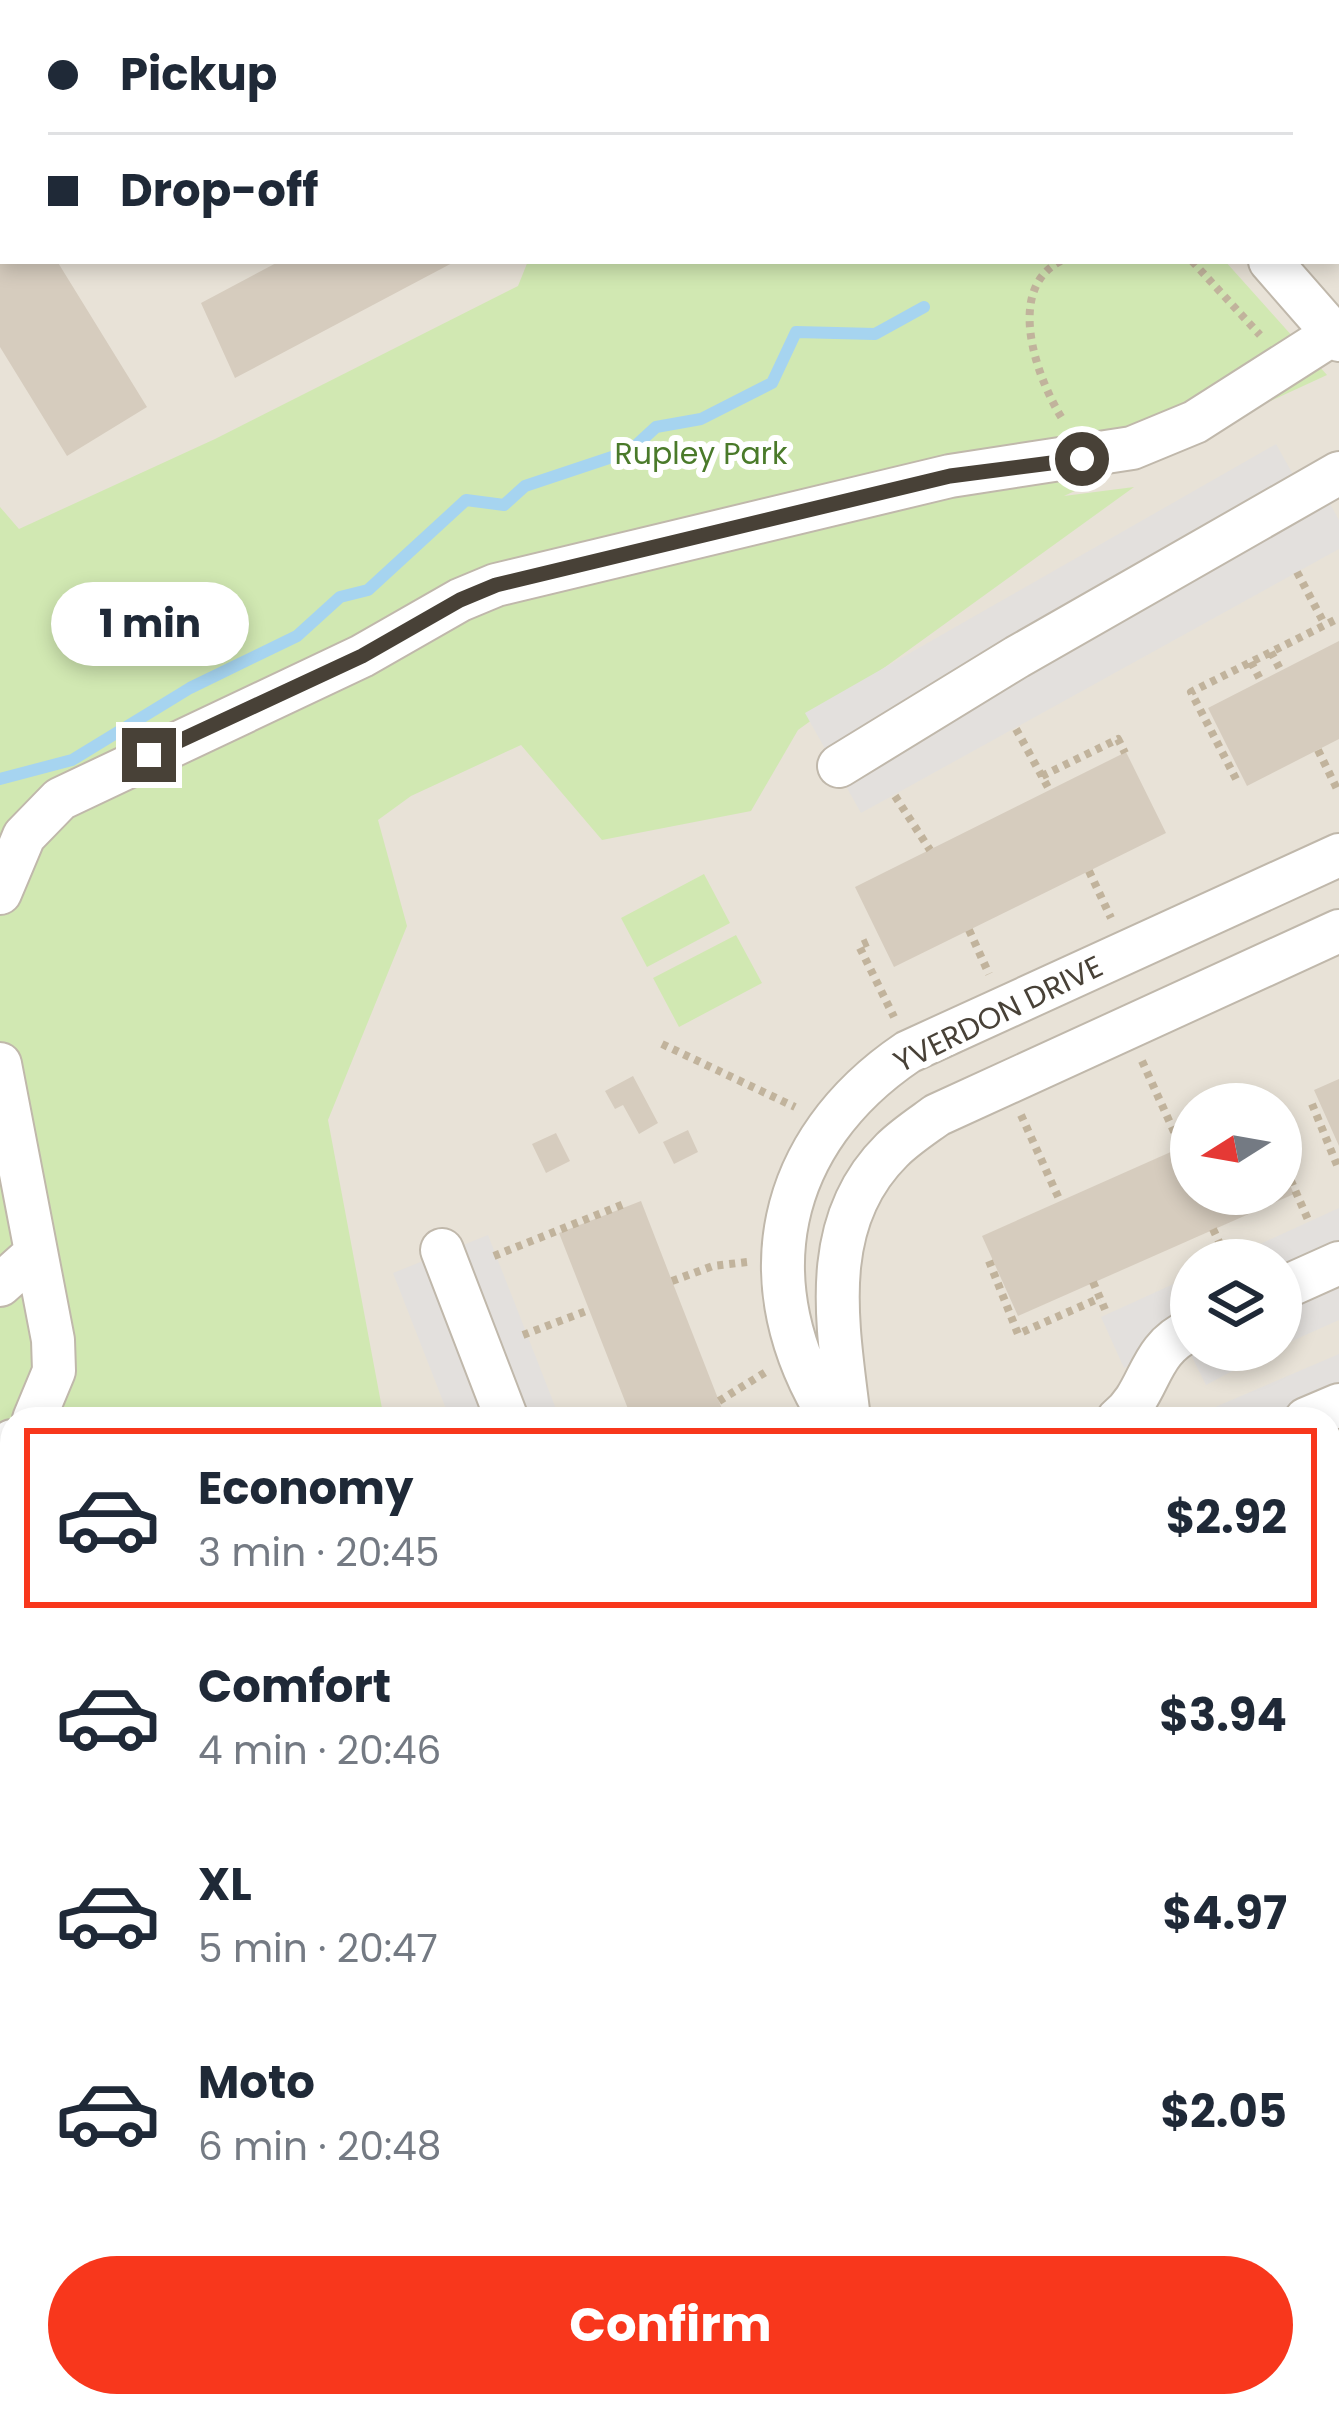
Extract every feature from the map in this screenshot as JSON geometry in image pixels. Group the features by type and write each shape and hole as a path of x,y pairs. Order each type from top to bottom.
{"street":[{"path":"0,893 24,836 60,800 362,656 478,592 950,476 1132,448 1195,422 1336,337 1273,264"},
{"path":"839,766 1017,657 1339,473"},
{"name":"YVERDON DRIVE","path":"822,1407 790,1336 782,1263 793,1198 812,1151 842,1107 908,1052 1339,855"},
{"path":"848,1407 836,1307 842,1239 858,1196 894,1148 937,1115 1339,931"},
{"path":"0,1064 53,1340 54,1371 39,1407"},
{"path":"442,1250 502,1407"},
{"path":"0,1286 37,1252"},
{"path":"1302,1280 1339,1263"},
{"path":"1131,1407 1161,1349 1170,1343"}],"path":[{"path":"1056,264 1039,275 1030,302 1035,354 1067,426"},
{"path":"1195,264 1263,338"},
{"path":"1297,572 1325,625"},
{"path":"1235,779 1191,692 1339,618"},
{"path":"1271,652 1281,670"},
{"path":"1251,662 1261,681"},
{"path":"1016,729 1050,791"},
{"path":"1042,776 1118,739 1125,753"},
{"path":"1318,750 1339,793"},
{"path":"895,796 930,850"},
{"path":"1089,871 1114,927"},
{"path":"868,942 859,946 899,1025"},
{"path":"662,1045 800,1109"},
{"path":"1140,1057 1170,1123"},
{"path":"1312,1104 1339,1170"},
{"path":"1020,1112 1060,1201"},
{"path":"494,1256 624,1204"},
{"path":"1302,1206 1309,1222"},
{"path":"1213,1228 1218,1239"},
{"path":"989,1261 1018,1334 1100,1298"},
{"path":"672,1281 713,1266 750,1262"},
{"path":"1093,1282 1107,1314"},
{"path":"523,1335 589,1310"},
{"path":"719,1401 773,1368"}],"shaded area":[{"path":"0,264 1339,264 1339,1407 0,1407"},
{"path":"1276,444 1304,494 1320,486 1339,520 1339,549 861,813 805,713"},
{"path":"1339,1208 1339,1320 1302,1337 1302,1239 1271,1239"},
{"path":"488,1235 555,1407 445,1407 393,1273"},
{"path":"1170,1286 1170,1345 1124,1368 1101,1317"},
{"path":"1339,1354 1339,1407 1215,1407"},
{"path":"1199,1371 1232,1371 1206,1385"}],"green space":[{"name":"Rupley Park","path":"527,264 1228,264 1327,375 1064,496 1134,487 798,730 751,811 602,840 521,745 411,796 378,820 407,926 328,1120 382,1407 0,1407 0,507 19,529 215,439 518,286"},
{"path":"704,874 730,923 647,967 621,918"},
{"path":"736,935 762,983 679,1027 653,978"}],"building":[{"path":"0,264 59,264 147,407 67,456 0,347"},
{"path":"274,264 450,264 235,378 201,303"},
{"path":"1339,641 1339,739 1247,786 1208,708"},
{"path":"1126,752 1166,833 894,967 855,887"},
{"path":"633,1076 658,1123 639,1134 623,1105 615,1109 605,1091"},
{"path":"1339,1079 1339,1146 1314,1090"},
{"path":"688,1130 698,1152 674,1164 663,1142"},
{"path":"556,1133 570,1161 546,1173 532,1144"},
{"path":"1170,1152 1170,1215 1246,1215 1192,1239 1170,1239 1170,1249 1018,1316 982,1236"},
{"path":"641,1201 721,1407 627,1407 559,1233"}],"waterway":[{"path":"0,779 72,760 190,688 297,636 340,597 368,590 466,500 504,505 525,486 630,451 656,427 701,419 772,383 796,332 875,334 924,307"}],"route":[{"path":"149,755 362,656 460,600 496,585 950,476 1082,459"}]}
